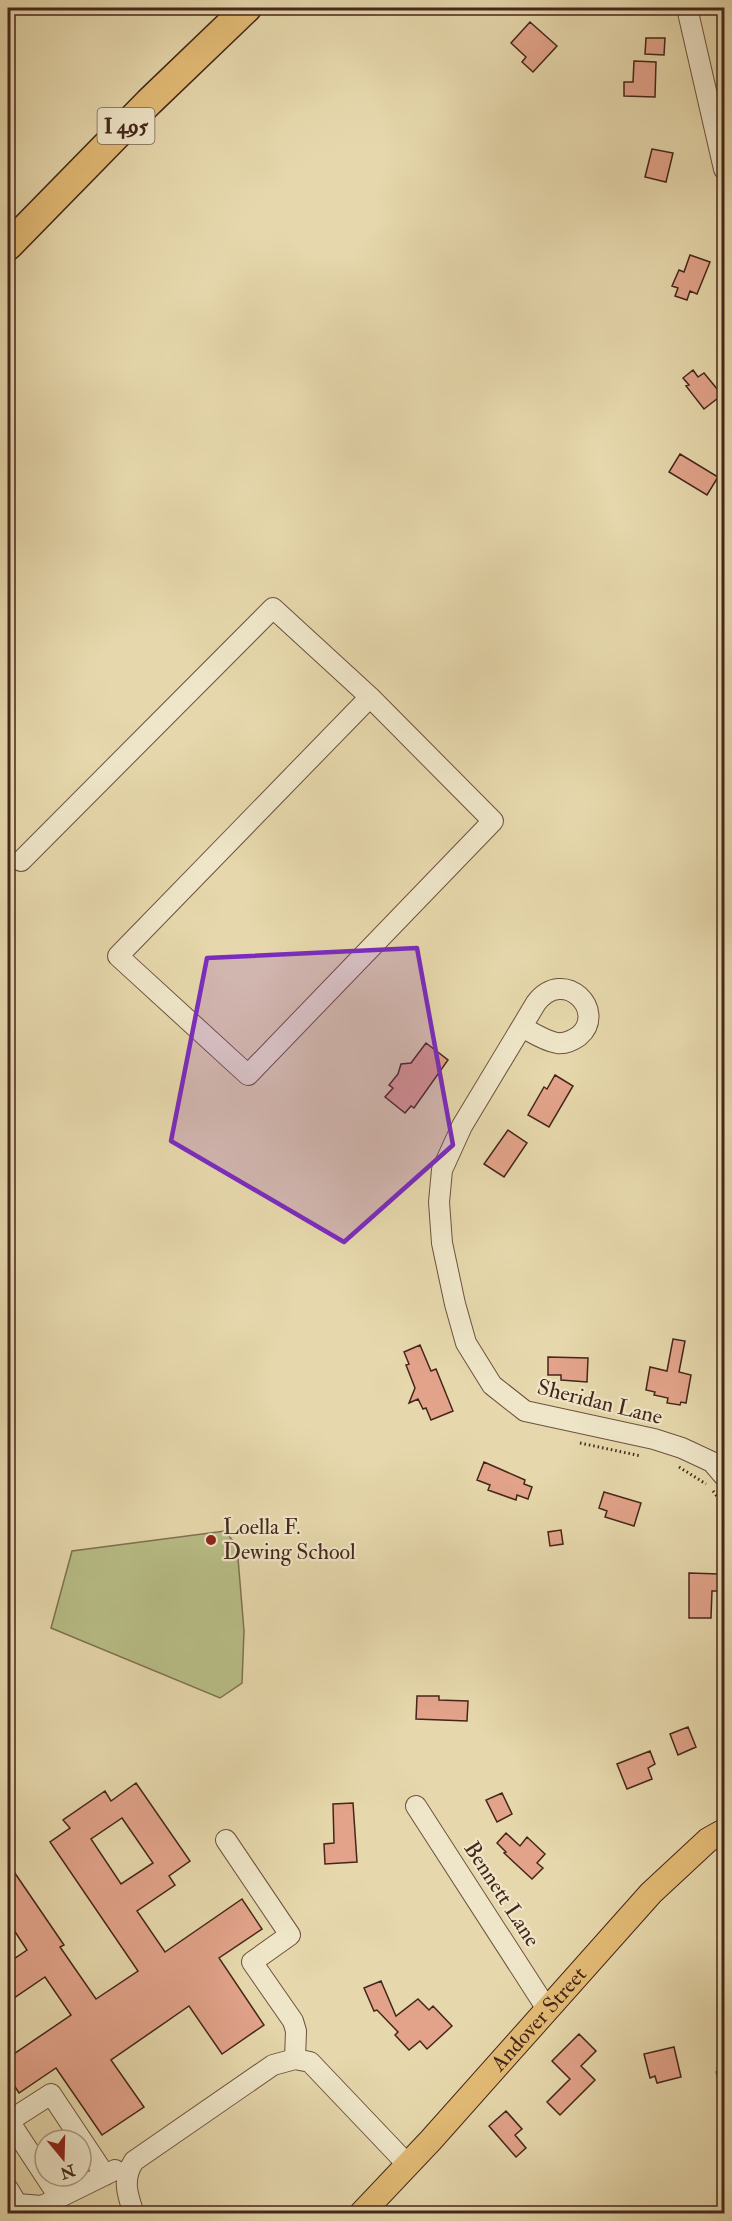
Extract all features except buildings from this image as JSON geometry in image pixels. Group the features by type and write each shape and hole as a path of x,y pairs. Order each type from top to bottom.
{"highway":[{"name":"I 495","path":"8,246 149,102 247,8"}],"main road":[{"name":"Andover Street","path":"361,2214 408,2165 651,1893 708,1840 724,1831"}],"street":[{"path":"687,8 724,170"},
{"path":"21,861 273,608 370,697 493,820 248,1075 118,956 370,697"},
{"name":"Sheridan Lane","path":"522,1027 462,1126 442,1170 439,1202 442,1243 455,1305 466,1343 492,1385 525,1411 654,1439 682,1448 712,1462 724,1476"},
{"name":"Bennett Lane","path":"416,1806 547,2009"},
{"path":"226,1840 290,1935 252,1962 293,2021 296,2031 295,2059"},
{"path":"8,2189 17,2204 48,2206 134,2161 273,2065 295,2059 310,2062 408,2165"},
{"path":"48,2206 8,2120 51,2094 105,2175"},
{"path":"134,2161 127,2172 126,2193 134,2214"}],"path":[{"path":"576,1441 648,1457"},
{"path":"669,1461 709,1486 724,1506"}],"highlighted area":[{"path":"417,948 453,1145 344,1242 171,1141 207,958"}],"green space":[{"path":"225,1531 237,1546 244,1631 242,1683 220,1698 51,1628 72,1551"},
{"path":"724,2068 724,2102 716,2072"}],"place":[{"name":"Loella F. Dewing School","path":"211,1540"}]}
